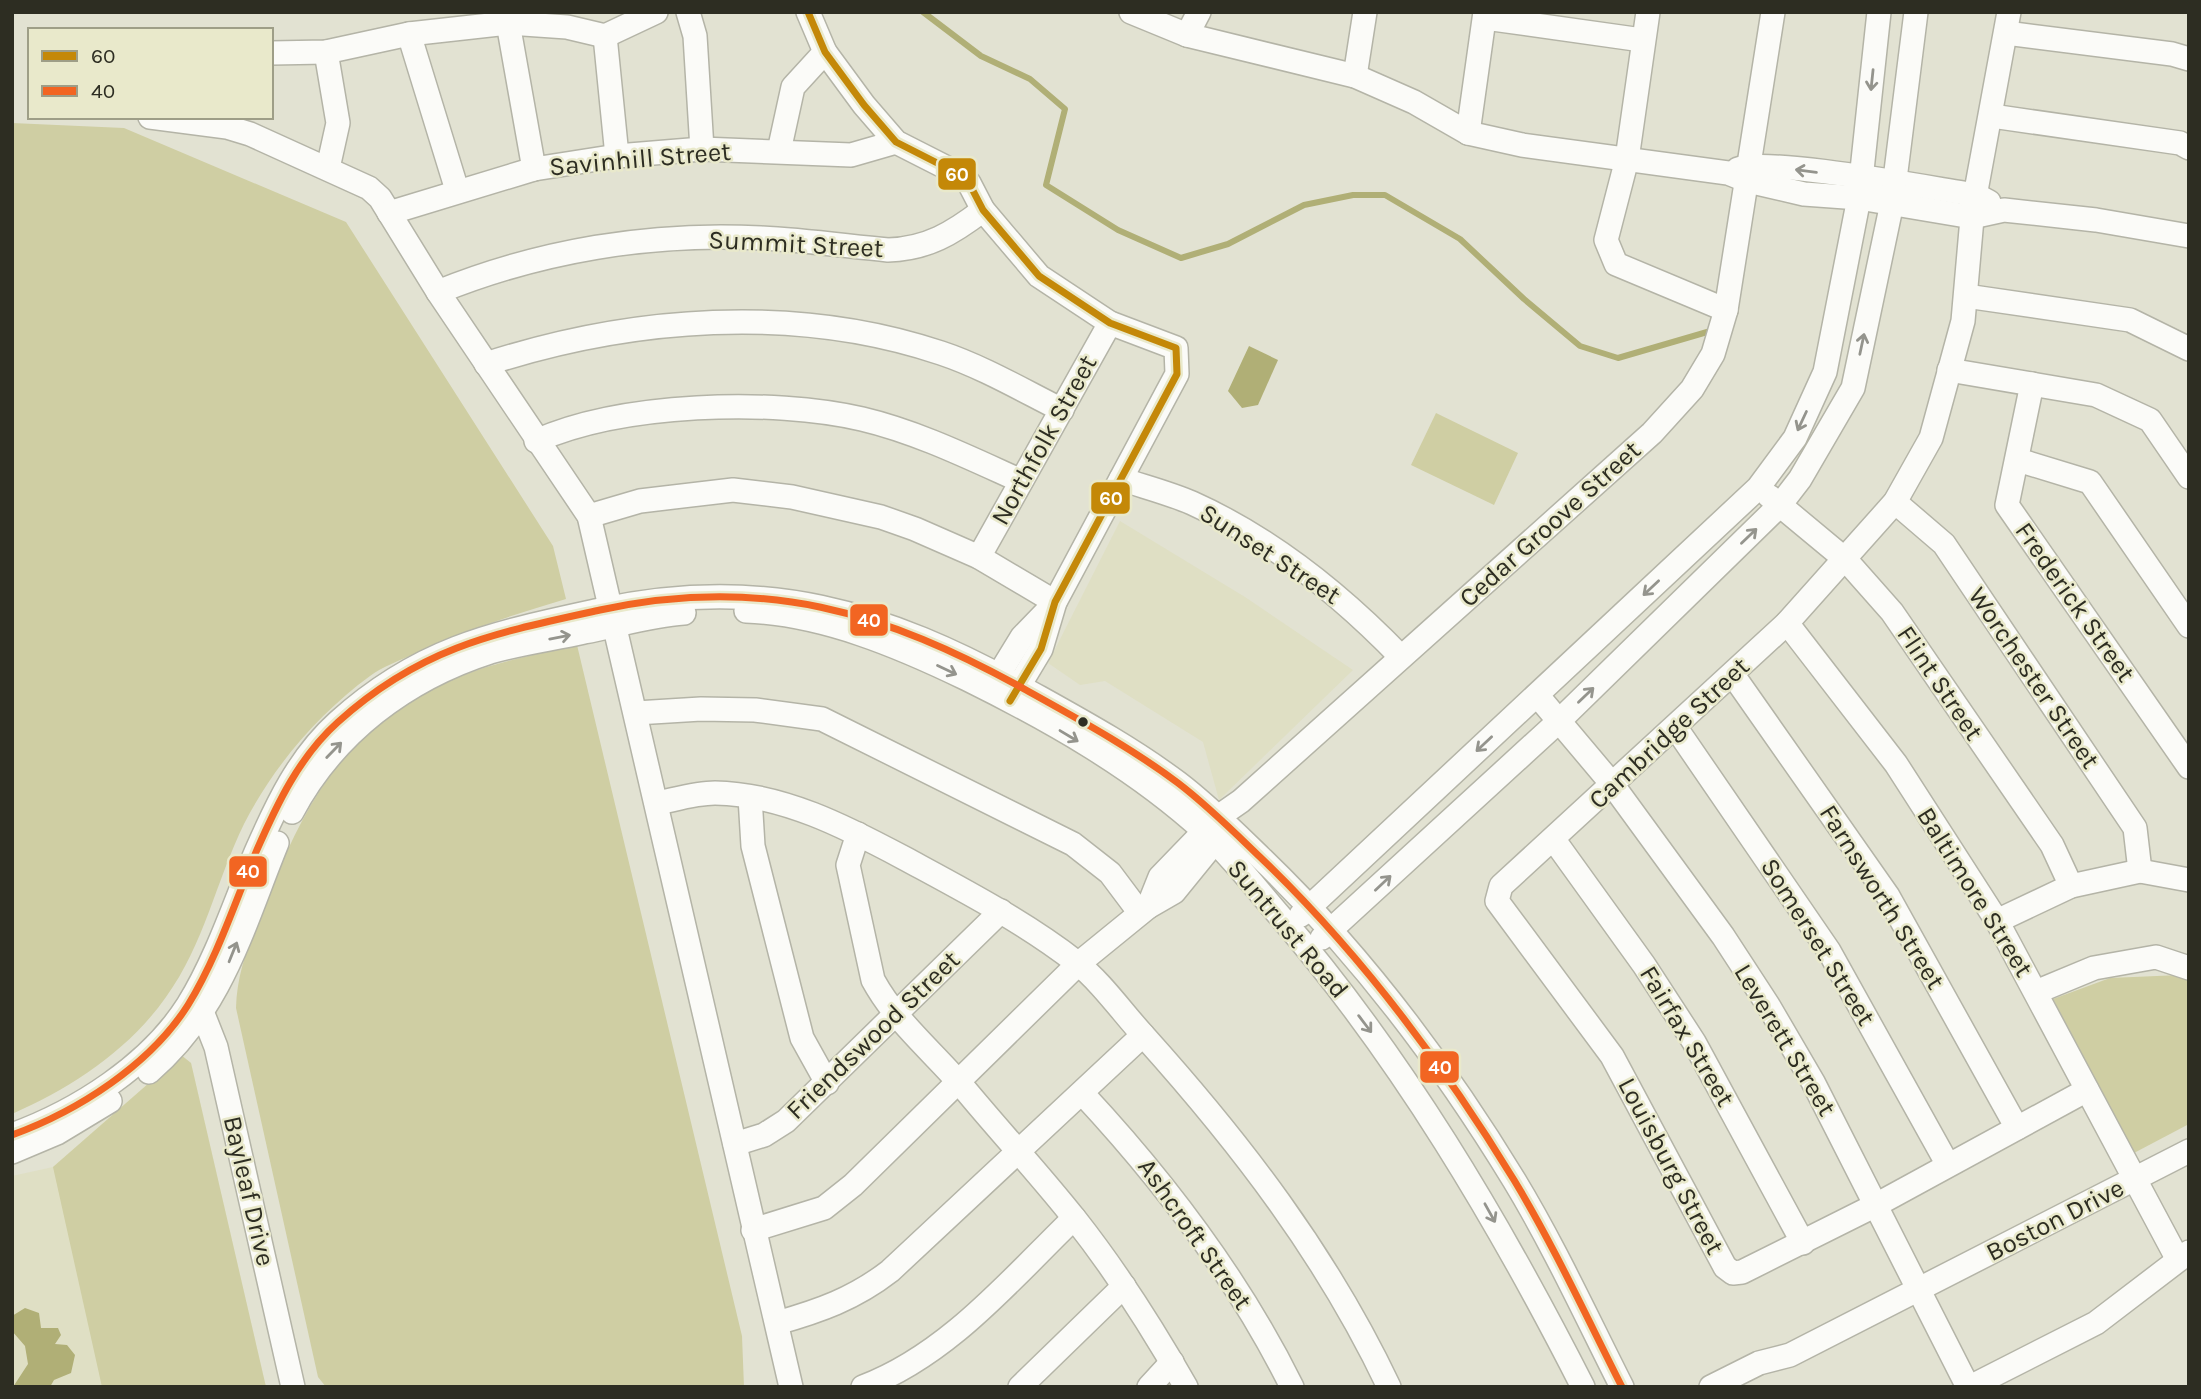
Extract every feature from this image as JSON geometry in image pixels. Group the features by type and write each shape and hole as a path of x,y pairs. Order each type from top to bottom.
{"street":[{"path":"273,53 326,52 409,34 508,23 567,27 605,36 656,12"},
{"path":"688,12 695,36 702,149"},
{"path":"808,12 825,52 896,142 953,171 969,183 983,210 1039,276 1110,323 1175,348 1177,374 1055,602 1041,649 1014,694"},
{"path":"1131,12 1187,35 1356,76 1414,102 1468,133 1522,145 1893,193 1976,194 2004,211"},
{"path":"1187,35 1199,12"},
{"path":"1356,76 1364,12"},
{"path":"1648,12 1627,159 1606,240 1609,254 1616,264 1726,310"},
{"name":"Cedar Groove Street","path":"1216,829 1241,801 1660,424 1692,389 1713,354 1726,310 1742,172 1773,12"},
{"path":"1289,927 1758,488 1795,438 1825,372 1861,188 1879,12"},
{"path":"1309,949 1559,722 1780,505 1800,479 1853,388 1893,193 1916,12"},
{"path":"1468,133 1485,15 1642,40"},
{"path":"2008,22 2189,59"},
{"name":"Cambridge Street","path":"1500,905 1497,895 1501,886 1733,675 1846,560 1895,502 1931,438 1950,370 1966,296 1972,218 2008,22"},
{"path":"508,23 534,169"},
{"path":"409,34 457,190"},
{"path":"605,36 617,156"},
{"path":"326,52 338,123 328,168"},
{"path":"779,151 793,87 825,52"},
{"path":"1992,116 2180,144 2189,148"},
{"path":"165,119 227,127 268,140 369,188 389,213 536,441 589,516 658,803 753,1230 791,1387"},
{"name":"Savinhill Street","path":"389,213 457,190 534,169 617,156 702,149 850,155 866,153 896,142"},
{"path":"1893,193 1972,218 2004,211 2096,220 2189,236"},
{"name":"Summit Street","path":"438,292 484,273 538,258 634,242 760,238 888,250 908,249 950,235 983,210"},
{"path":"1966,296 2130,320 2189,349"},
{"path":"486,364 529,351 621,332 716,323 804,325 893,339 942,354 1062,410"},
{"name":"Northfolk Street","path":"979,556 1110,323"},
{"path":"1950,370 2095,395 2150,420 2189,477"},
{"name":"Frederick Street","path":"2032,384 2007,505 2189,767"},
{"path":"536,441 561,429 679,410 741,407 809,412 862,419 950,449 1021,481"},
{"path":"2018,460 2090,482 2189,626"},
{"name":"Sunset Street","path":"1121,479 1192,504 1266,546 1346,603 1401,657"},
{"name":"Flint Street","path":"1758,488 1846,560 1892,612 2052,845 2070,886"},
{"path":"589,516 640,501 733,490 792,497 881,517 979,556 1055,602"},
{"name":"Worchester Street","path":"1895,502 1944,544 2135,828 2140,871"},
{"path":"994,682 1022,637 1055,602"},
{"name":"Suntrust Road","path":"196,1009 224,976 293,810 322,764 382,706 414,685 458,664 614,617 763,612 865,636 994,682 1127,748 1178,784 1309,949 1398,1069 1486,1204 1583,1387"},
{"name":"Baltimore Street","path":"1787,622 1896,764 1997,921 2135,1178 2183,1255"},
{"name":"Farnsworth Street","path":"1733,675 1888,896 2017,1128"},
{"name":"Leverett Street","path":"1536,695 1612,784 1723,936 1768,1005 1813,1082 1969,1387"},
{"path":"636,713 701,709 755,710 821,719 1073,844 1110,873 1144,910"},
{"name":"Somerset Street","path":"1676,728 1829,951 1948,1165"},
{"path":"658,803 715,793 750,797 801,810 858,834 1001,911 1078,964 1195,1092 1281,1202 1338,1288 1389,1387"},
{"path":"750,797 753,846 802,1038 827,1083"},
{"path":"753,1230 824,1209 1078,964 1144,910 1174,892 1216,829"},
{"name":"Suntrust Road","path":"1216,829 1311,905 1425,1043 1516,1183 1622,1387"},
{"path":"858,834 848,865 873,979 896,1014 958,1081 1074,1218 1124,1286 1186,1387"},
{"name":"Fairfax Street","path":"1554,840 1644,965 1695,1042 1803,1243"},
{"path":"1997,921 2070,886 2140,871 2189,880"},
{"name":"Louisburg Street","path":"1500,905 1612,1056 1725,1267 1733,1273 1742,1272 1803,1243 2087,1090"},
{"name":"Friendswood Street","path":"735,1144 764,1135 786,1121 1001,911"},
{"path":"2036,992 2094,968 2156,957 2189,968"},
{"path":"12,1135 80,1102 129,1069 196,1009"},
{"path":"12,1153 57,1133 124,1092 182,1042 196,1009"},
{"name":"Bayleaf Drive","path":"196,1009 216,1047 293,1387"},
{"path":"776,1323 840,1304 865,1290 1018,1154 1143,1035"},
{"name":"Ashcroft Street","path":"1082,1093 1136,1151 1194,1224 1259,1327 1292,1387"},
{"name":"Boston Drive","path":"1790,1355 2189,1151"},
{"path":"863,1387 930,1351 972,1316 1074,1218"},
{"path":"1969,1387 2096,1324 2183,1255"},
{"path":"1020,1387 1124,1286"},
{"path":"1711,1387 1759,1363 1790,1355"},
{"path":"1746,1387 1767,1376 1790,1355"},
{"path":"1149,1387 1172,1362"}],"shaded area":[{"path":"12,123 124,128 346,222 553,546 566,599 469,631 390,664 370,676 332,707 298,743 256,803 234,846 190,956 166,997 135,1034 97,1066 56,1092 12,1114"},
{"path":"1249,346 1278,360 1258,405 1242,408 1228,391"},
{"path":"1436,413 1518,453 1494,505 1411,465"},
{"path":"1120,521 1245,597 1353,670 1219,800 1203,742 1105,681 1080,685 1048,663"},
{"path":"577,645 742,1336 744,1387 326,1387 318,1377 236,1008 248,946 287,851 304,818 322,787 368,733 427,691 464,675"},
{"path":"2180,975 2189,978 2189,1124 2134,1153 2053,999 2110,978"},
{"path":"181,1055 191,1063 266,1387 12,1387 12,1176 53,1167"},
{"path":"181,1055 191,1063 266,1387 102,1387 53,1167"},
{"path":"25,1308 39,1313 41,1328 58,1328 61,1335 55,1344 67,1345 75,1355 71,1373 54,1380 50,1387 13,1387 28,1364 25,1346 12,1331 12,1316"}],"waterway":[{"path":"923,12 981,56 1030,79 1065,109 1046,185 1118,230 1181,258 1228,244 1304,205 1353,195 1385,195 1460,239 1524,299 1580,346 1618,358 1714,330"}],"transit line":[{"name":"60","path":"808,12 825,52 864,105 896,142 953,171 969,183 983,210 1039,276 1110,323 1176,348 1177,374 1055,602 1041,649 1010,701"},
{"name":"40","path":"12,1135 62,1113 110,1084 154,1047 172,1027 188,1005 208,968 272,816 300,766 338,722 399,676 461,646 493,636 600,610 659,600 715,597 769,599 821,607 872,621 974,662 1123,745 1199,800 1260,857 1332,931 1365,970 1398,1010 1458,1093 1529,1205 1622,1387"}]}
